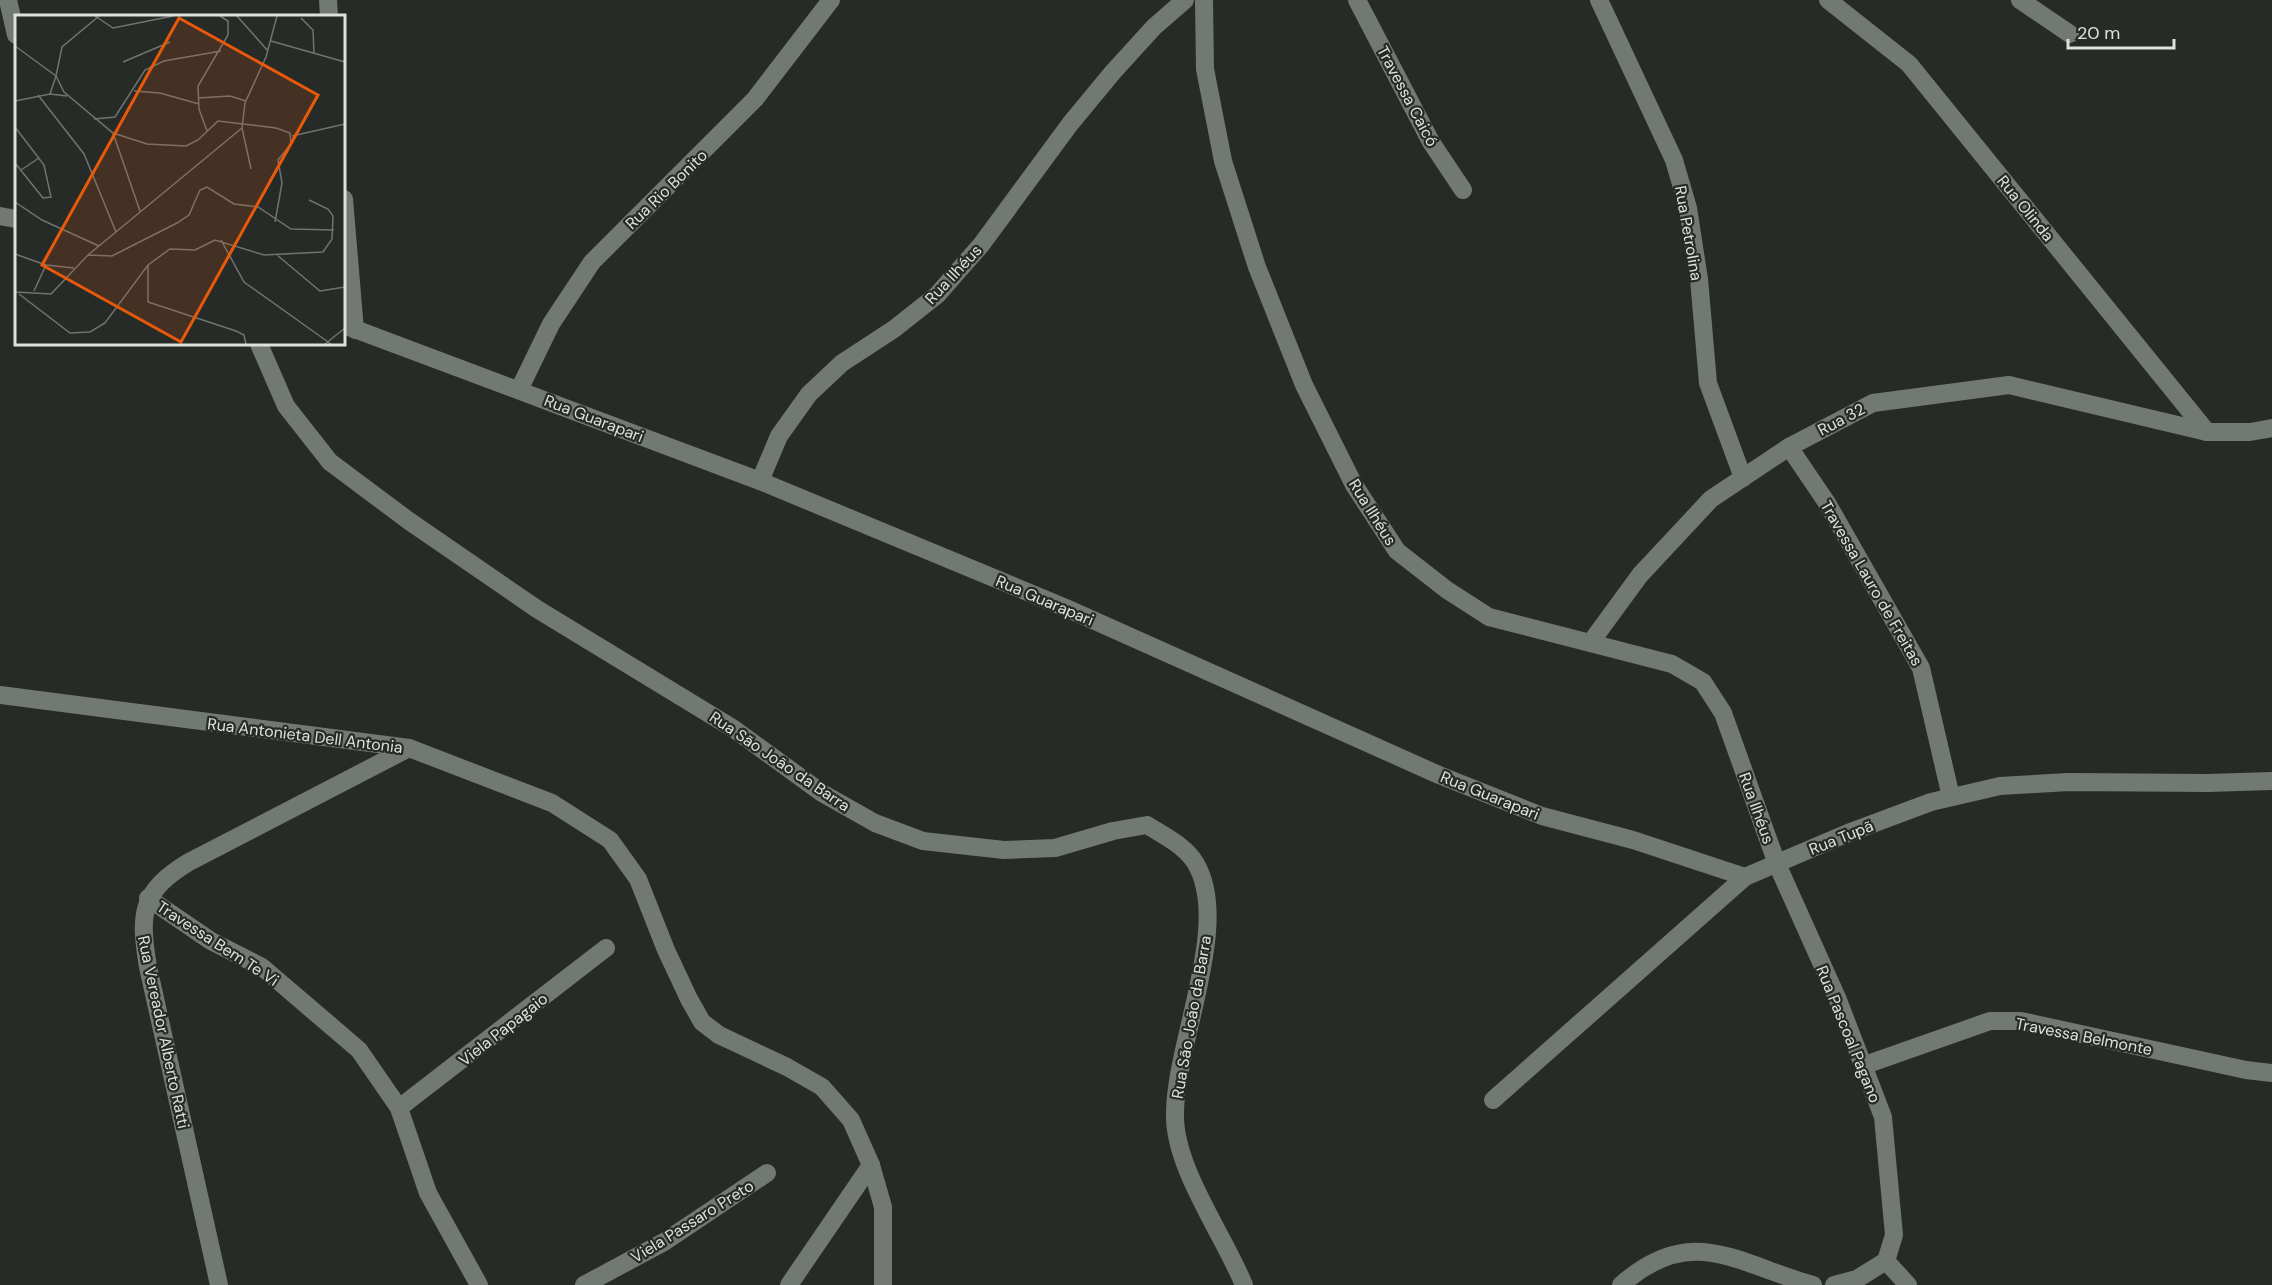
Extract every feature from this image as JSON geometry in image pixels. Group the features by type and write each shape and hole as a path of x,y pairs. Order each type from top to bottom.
{"street":[{"path":"8,0 10,32"},
{"path":"328,0 329,15"},
{"name":"Rua Rio Bonito","path":"519,390 551,324 592,262 755,99 831,0"},
{"name":"Rua Ilhéus","path":"760,481 779,436 809,394 843,363 894,329 936,295 981,245 1070,124 1113,72 1154,27 1185,0"},
{"name":"Rua Ilhéus","path":"1204,0 1205,69 1223,161 1266,289 1304,385 1354,485 1397,551 1447,590 1489,617 1672,664 1704,682 1723,713 1777,864"},
{"name":"Travessa Caicó","path":"1356,0 1431,142 1463,190"},
{"name":"Rua Petrolina","path":"1599,0 1674,160 1688,208 1708,383 1743,478"},
{"name":"Rua Olinda","path":"1828,0 1909,64 2207,432"},
{"path":"2020,0 2070,34"},
{"path":"0,216 15,219"},
{"path":"345,225 349,328"},
{"name":"Rua Guarapari","path":"349,328 760,481 1066,608 1449,779 1542,816 1633,840 1745,877"},
{"name":"Rua São João da Barra","path":"259,345 286,406 330,462 409,521 537,609 735,729 822,793 875,823 923,841 1004,850 1056,848 1113,831 1147,825 1180,846 1195,862 1205,883 1207,935 1177,1091 1174,1119 1179,1145 1189,1174 1244,1285"},
{"name":"Rua 32","path":"1591,642 1640,575 1711,499 1789,447 1873,403 2009,386 2207,432 2250,432 2272,428"},
{"name":"Travessa Lauro de Freitas","path":"1789,447 1827,503 1921,668 1951,797"},
{"name":"Rua Antonieta Dell Antonia","path":"0,695 409,748 552,803 610,840 638,879 666,950 702,1022 718,1035 787,1066 822,1087 851,1120 871,1166 883,1207 883,1285"},
{"path":"148,898 168,875 189,862 409,748"},
{"name":"Rua Tupã","path":"1493,1100 1745,877 1848,833 1931,802 2000,786 2068,782 2272,781"},
{"name":"Rua Pascoal Pagano","path":"1777,864 1864,1065 1883,1117 1894,1235 1886,1261"},
{"name":"Travessa Bem Te Vi","path":"148,898 211,941 262,967 314,1009 359,1050 399,1108 428,1193 479,1285"},
{"name":"Rua Vereador Alberto Ratti","path":"148,898 142,933 148,967 219,1285"},
{"name":"Viela Papagaio","path":"399,1108 606,948"},
{"name":"Travessa Belmonte","path":"1864,1065 1990,1021 2021,1021 2272,1074"},
{"path":"789,1285 871,1166"},
{"name":"Viela Passaro Preto","path":"584,1285 664,1242 767,1173"},
{"path":"1621,1285 1662,1258 1688,1250 1713,1251 1777,1275 1814,1285"},
{"path":"1834,1285 1857,1279 1886,1261 1908,1285"}]}
